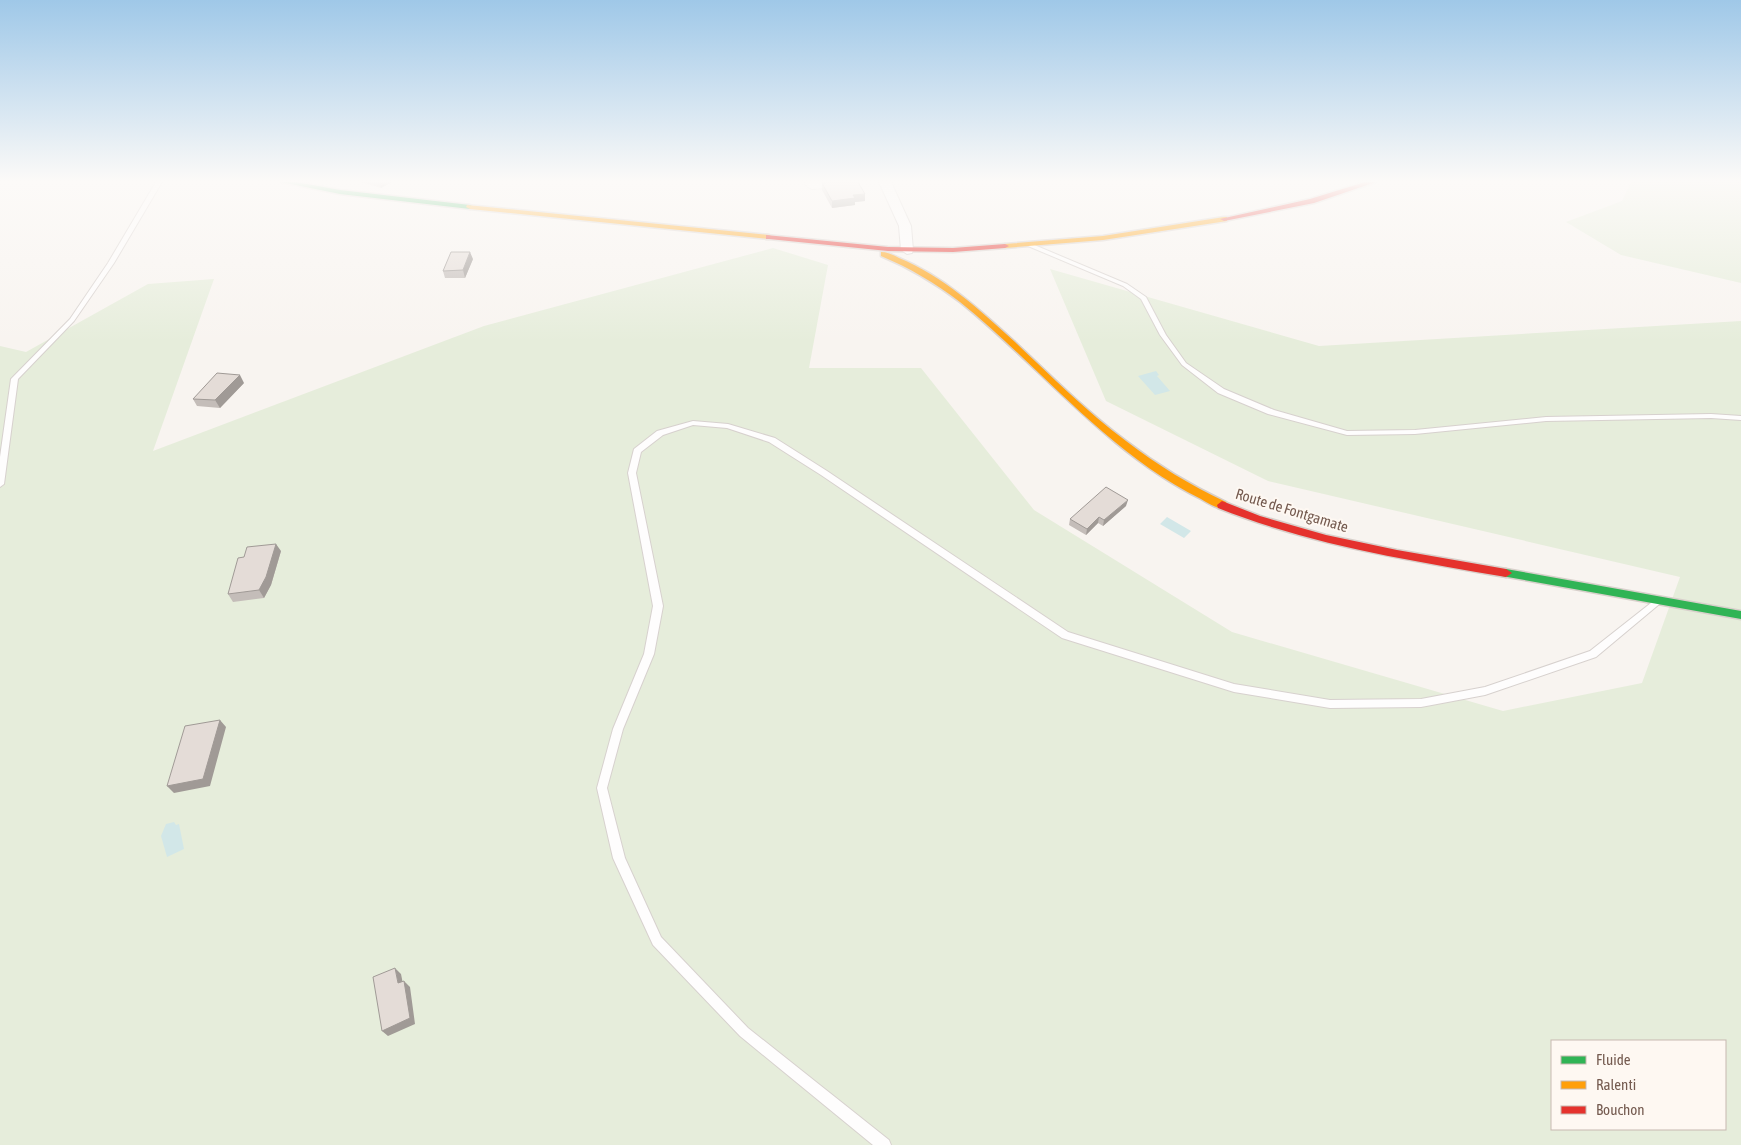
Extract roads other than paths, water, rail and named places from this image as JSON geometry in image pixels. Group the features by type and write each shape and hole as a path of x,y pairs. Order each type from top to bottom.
{"street":[{"path":"751,235 907,250 954,250 1030,245 1119,235"},
{"path":"905,235 907,250"},
{"name":"Route de Fontgamate","path":"855,246 902,261 942,285 985,320 1136,456 1171,479 1212,500 1268,522 1312,536 1358,546 1741,615"}],"lane":[{"path":"0,484 15,379 72,320 127,235"},
{"path":"1030,245 1125,285 1144,298 1164,335 1184,364 1221,391 1271,412 1347,433 1415,432 1546,419 1711,416 1741,418"},
{"path":"884,1145 744,1032 658,941 620,858 602,788 618,729 649,654 658,606 632,473 637,451 660,433 694,423 728,426 772,440 1065,635 1234,688 1330,704 1421,703 1485,691 1593,654 1661,600"}]}
